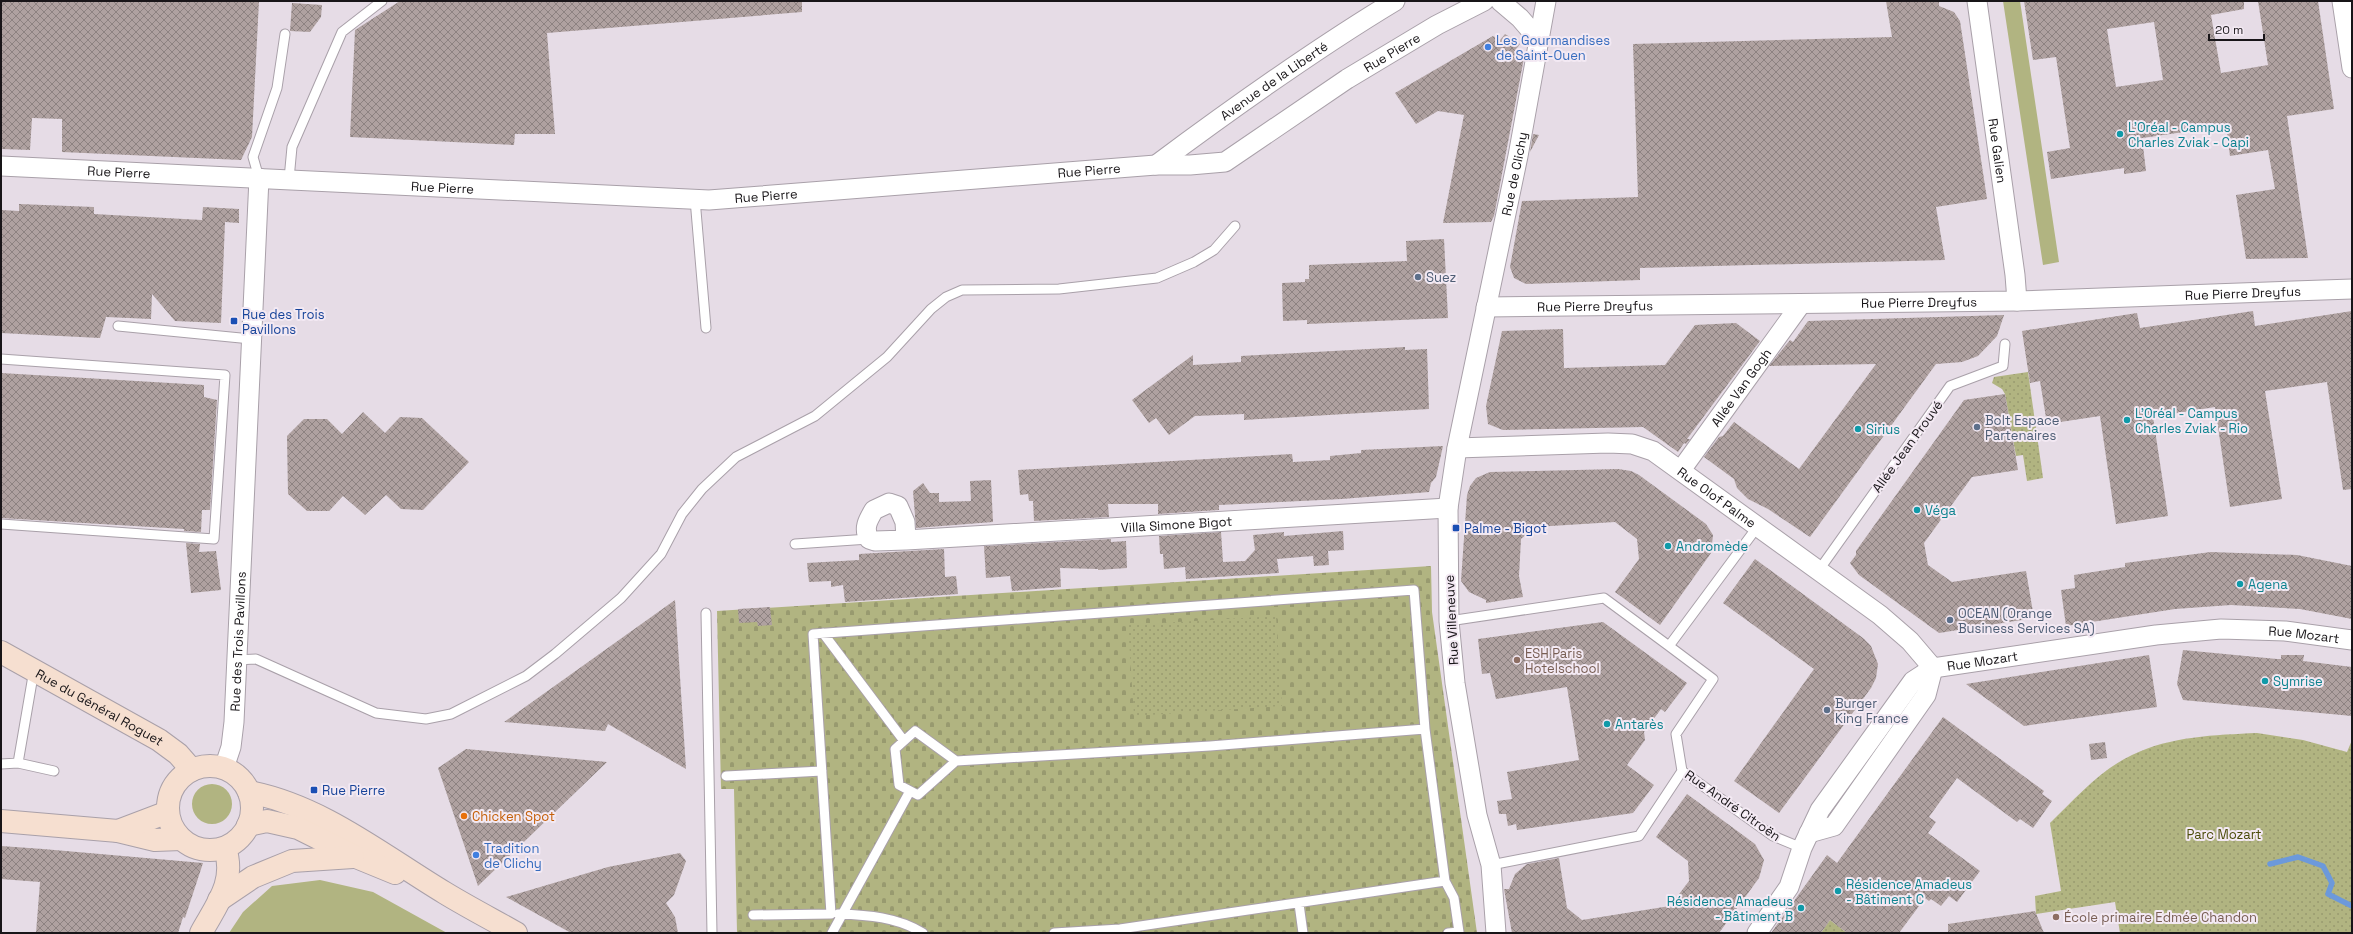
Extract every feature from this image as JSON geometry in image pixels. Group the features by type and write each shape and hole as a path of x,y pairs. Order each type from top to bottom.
{"main road":[{"name":"Rue du Général Roguet","path":"1,652 159,740 178,754 192,770"},
{"path":"208,766 224,768 235,774 248,792 252,808 248,825 233,843 225,848 204,850 193,846 181,838 172,826 168,812 168,801 173,787 180,778 192,770 208,766"},
{"path":"248,792 270,796 306,809 516,933"},
{"path":"118,831 168,812"},
{"path":"1,821 118,831 155,840 181,838"},
{"path":"248,825 266,821 298,828 356,857 446,893"},
{"path":"201,933 229,880 228,858 225,848"},
{"path":"219,900 253,877 292,861 356,857"}],"street":[{"name":"Avenue de la Liberté","path":"1156,165 1250,95 1339,35 1395,1"},
{"name":"Rue Pierre","path":"1,166 709,200 1156,165 1190,166 1225,162 1347,79 1437,25 1484,1"},
{"path":"1500,1 1520,18 1539,40"},
{"name":"Rue de Clichy","path":"1486,307 1518,156 1546,1"},
{"name":"Rue Galien","path":"1977,1 2015,274 2017,301"},
{"path":"2342,1 2352,68"},
{"name":"Rue des Trois Pavillons","path":"224,768 231,748 259,178"},
{"name":"Rue Pierre Dreyfus","path":"1486,307 2017,301 2352,289"},
{"name":"Allée Van Gogh","path":"1681,470 1801,304"},
{"name":"Rue Villeneuve","path":"1486,307 1457,448 1448,508 1449,621 1455,683 1477,814 1491,865 1496,933"},
{"name":"Rue Olof Palme","path":"1457,448 1608,443 1632,444 1653,451 1880,614 1910,641 1933,668"},
{"path":"869,539 866,533 870,516 874,510 889,503 898,506 902,513 906,540"},
{"name":"Villa Simone Bigot","path":"869,539 875,541 906,540 1448,508"},
{"name":"Rue Mozart","path":"1933,668 2141,637 2221,629 2285,631 2352,640"},
{"path":"1757,933 1789,887 1806,841 1834,826 1926,695 1933,668"}],"lane":[{"path":"289,180 292,147 342,32 382,1"},
{"path":"259,178 253,157 277,88 285,34"},
{"path":"695,199 706,328"},
{"path":"236,660 256,659 376,713 426,719 451,714 526,676 555,654 621,598 661,554 682,514 702,489 736,457 815,416 887,357 931,309 946,297 962,290 1059,289 1157,278 1194,262 1214,250 1235,226"},
{"path":"118,326 251,339"},
{"name":"Allée Jean Prouvé","path":"1818,570 1950,386 2003,366 2006,344"},
{"path":"1,359 225,375 214,539 1,524"},
{"path":"1449,621 1604,598 1669,646 1758,526"},
{"path":"795,544 869,539"},
{"path":"831,914 813,634 1414,590 1425,729 1445,881 1454,898 1459,932 1448,933"},
{"path":"706,613 712,933"},
{"path":"823,633 904,741"},
{"name":"Rue André Citroën","path":"1669,646 1713,679 1676,734 1682,771 1772,836 1806,841"},
{"path":"18,763 34,670"},
{"path":"956,761 915,732 895,749 899,785 918,795 956,761 1210,746 1425,729"},
{"path":"1,764 18,763 54,771"},
{"path":"726,776 822,771"},
{"path":"1491,865 1639,836 1682,771"},
{"path":"832,933 910,791"},
{"path":"1054,933 1120,929 1299,904 1445,881"},
{"path":"1299,904 1303,933"},
{"path":"753,914 866,915 895,920 923,933"}],"green space":[{"path":"2003,1 2020,1 2059,262 2043,265"},
{"path":"2028,372 2043,478 2027,481 2023,455 2016,456 2005,394 2002,389 1992,383 1994,377"},
{"path":"1431,566 1432,612 1477,933 737,933 734,789 721,789 717,611"},
{"path":"1276,616 1282,706 1134,716 1128,625"},
{"name":"Parc Mozart","path":"2257,733 2303,740 2347,752 2352,740 2352,933 2120,933 2115,902 2036,914 2035,896 2061,891 2050,823 2078,795 2099,777 2120,761 2162,744 2193,738"},
{"path":"216,784 223,787 229,793 232,804 231,812 223,821 216,824 208,824 201,821 193,812 192,800 195,793 204,785"},
{"path":"320,880 373,892 447,933 229,933 243,912 272,886"},
{"path":"1830,920 1847,933 1821,933"}],"building":[{"path":"1,1 259,1 252,137 241,160 62,152 62,119 32,118 30,150 1,149"},
{"path":"400,1 802,1 802,12 547,33 555,134 515,134 514,145 350,137 355,30"},
{"path":"1886,1 1939,1 1939,6 1954,12 1960,21 1987,199 1936,207 1945,260 1640,268 1640,280 1526,284 1514,278 1510,267 1522,201 1638,197 1633,44 1892,37"},
{"name":"L'Oréal - Campus Charles Zviak - Capi","path":"2024,1 2244,1 2244,9 2211,15 2221,73 2268,65 2258,1 2318,1 2334,109 2287,116 2308,258 2246,259 2236,195 2275,189 2268,150 2230,156 2226,126 2142,138 2146,171 2124,174 2124,168 2051,179 2047,152 2070,148 2056,57 2033,60","holes":["2154,22 2163,80 2116,87 2107,29"]},
{"path":"292,3 322,5 321,17 310,32 290,31"},
{"path":"1505,34 1520,44 1514,52 1524,58 1494,216 1491,222 1443,223 1464,115 1438,111 1416,124 1395,93 1493,36 1500,40"},
{"path":"1533,134 1539,135 1530,152"},
{"path":"19,204 94,207 94,214 202,220 203,207 239,209 239,223 225,222 221,323 175,321 152,294 151,319 106,317 100,338 1,333 1,210 19,211"},
{"path":"1444,239 1448,318 1307,324 1307,320 1283,321 1282,283 1305,282 1305,279 1309,279 1309,265 1407,261 1406,241"},
{"name":"L'Oréal - Campus Charles Zviak - Rio","path":"2253,311 2255,326 2352,311 2352,489 2343,490 2327,382 2265,391 2282,499 2230,507 2215,407 2153,417 2168,516 2116,524 2100,416 2047,424 2040,381 2030,383 2022,331 2137,313 2140,328"},
{"name":"Sirius","path":"2004,315 1997,336 1978,356 1962,362 1936,364 1810,537 1768,509 1748,499 1737,488 1734,479 1704,457 1719,437 1723,436 1734,422 1799,469 1876,364 1769,366 1790,340 1793,342 1808,321"},
{"path":"1736,323 1760,341 1687,439 1690,439 1686,444 1684,443 1678,452 1643,427 1503,430 1488,424 1486,406 1502,331 1563,329 1564,368 1665,365 1695,325"},
{"path":"1405,347 1405,350 1427,349 1429,409 1244,420 1244,414 1195,416 1169,435 1156,418 1149,423 1132,400 1193,355 1193,365 1241,362 1241,356"},
{"path":"1,373 204,385 204,397 217,400 210,510 202,510 201,532 184,531 184,529 1,518"},
{"name":"Véga","path":"2005,394 2018,470 1972,477 1924,543 1928,565 1952,582 2026,571 2034,618 1939,633 1859,575 1850,563 1856,555 1856,551 1964,400"},
{"path":"363,412 385,433 400,417 422,418 469,462 423,510 401,509 386,495 365,515 343,496 329,511 307,511 288,494 287,436 304,419 327,419 342,434"},
{"path":"1443,446 1436,477 1431,483 1429,492 1342,499 1219,505 1219,510 1158,514 1158,504 1108,504 1109,517 1034,521 1033,501 1029,501 1028,494 1020,495 1018,470 1292,454 1293,462 1330,460 1330,456 1361,453 1361,450"},
{"name":"Andromède","path":"1618,469 1631,471 1639,475 1706,524 1713,535 1711,553 1660,625 1615,592 1639,559 1637,539 1615,522 1535,527 1521,539 1519,576 1523,597 1486,603 1486,600 1469,592 1461,581 1467,495 1470,486 1476,478 1490,472"},
{"path":"991,480 993,522 916,528 913,491 923,483 930,493 939,493 939,502 971,501 970,481"},
{"path":"1343,531 1344,550 1328,551 1329,565 1314,566 1313,556 1277,559 1279,573 1186,579 1185,567 1164,569 1163,554 1160,554 1159,536 1221,532 1223,562 1245,561 1255,550 1253,535 1284,532 1284,536"},
{"path":"1111,539 1111,542 1126,541 1127,568 1098,570 1060,568 1061,587 1012,591 1010,576 986,578 984,546"},
{"path":"186,543 200,544 199,552 216,551 221,590 191,593"},
{"path":"944,549 945,577 956,576 958,594 845,602 843,585 831,587 831,581 809,582 807,563 859,560 859,554"},
{"name":"Agena","path":"2211,552 2297,555 2352,566 2352,619 2300,609 2231,605 2175,609 2066,626 2061,590 2075,588 2074,575 2125,567 2125,563"},
{"path":"1755,559 1863,638 1871,646 1878,664 1876,678 1871,688 1779,813 1734,781 1814,669 1723,603"},
{"path":"675,600 686,769 608,724 605,731 504,722"},
{"path":"770,607 772,625 758,626 757,622 739,623 738,609"},
{"name":"Antarès","path":"1603,622 1687,683 1665,712 1661,709 1644,732 1645,740 1627,765 1654,785 1633,813 1517,830 1516,824 1508,826 1506,814 1499,814 1497,801 1512,799 1507,772 1579,760 1567,687 1496,699 1490,673 1482,674 1478,639"},
{"name":"Symrise","path":"2183,650 2277,659 2281,659 2281,655 2304,655 2303,661 2352,667 2352,716 2183,700 2177,684"},
{"path":"2149,655 2157,707 2024,726 1966,684"},
{"path":"1943,717 2044,791 2042,794 2052,801 2033,828 2020,819 2017,822 1957,778 1929,817 1936,822 1928,833 1980,871 1957,902 1949,896 1941,906 1931,899 1929,901 1925,898 1899,933 1847,933 1830,920 1821,933 1771,933 1827,855 1837,863"},
{"path":"2105,742 2107,758 2091,760 2089,744"},
{"path":"466,749 607,762 478,886 438,768"},
{"path":"1687,794 1755,844 1764,860 1759,878 1719,933 1512,933 1504,889 1509,889 1515,874 1527,864 1559,858 1567,908 1582,920 1670,906 1689,881 1688,861 1656,837"},
{"path":"1,846 203,863 185,918 183,917 178,933 36,933 40,882 1,879"},
{"path":"680,853 686,861 674,895 666,903 675,917 678,933 571,933 506,897 608,867"},
{"path":"2035,911 2044,933 1948,933 1948,924"}],"waterway":[{"path":"2270,864 2298,857 2323,866 2332,883 2328,894 2352,906"}],"place":[{"name":"Les Gourmandises de Saint-Ouen","path":"1488,47"},
{"name":"L'Oréal - Campus Charles Zviak - Capi","path":"2120,134"},
{"name":"Suez","path":"1418,277"},
{"name":"Rue des Trois Pavillons","path":"234,321"},
{"name":"L'Oréal - Campus Charles Zviak - Rio","path":"2127,420"},
{"name":"Bolt Espace Partenaires","path":"1977,427"},
{"name":"Sirius","path":"1858,429"},
{"name":"Véga","path":"1917,510"},
{"name":"Palme - Bigot","path":"1456,528"},
{"name":"Andromède","path":"1668,546"},
{"name":"Agena","path":"2240,584"},
{"name":"OCEAN (Orange Business Services SA)","path":"1950,620"},
{"name":"ESH Paris Hotelschool","path":"1517,660"},
{"name":"Symrise","path":"2265,681"},
{"name":"Burger King France","path":"1827,710"},
{"name":"Antarès","path":"1607,724"},
{"name":"Rue Pierre","path":"314,790"},
{"name":"Chicken Spot","path":"464,816"},
{"name":"Tradition de Clichy","path":"476,855"},
{"name":"Résidence Amadeus - Bâtiment C","path":"1838,891"},
{"name":"Résidence Amadeus - Bâtiment B","path":"1801,908"},
{"name":"École primaire Edmée Chandon","path":"2056,917"}]}
